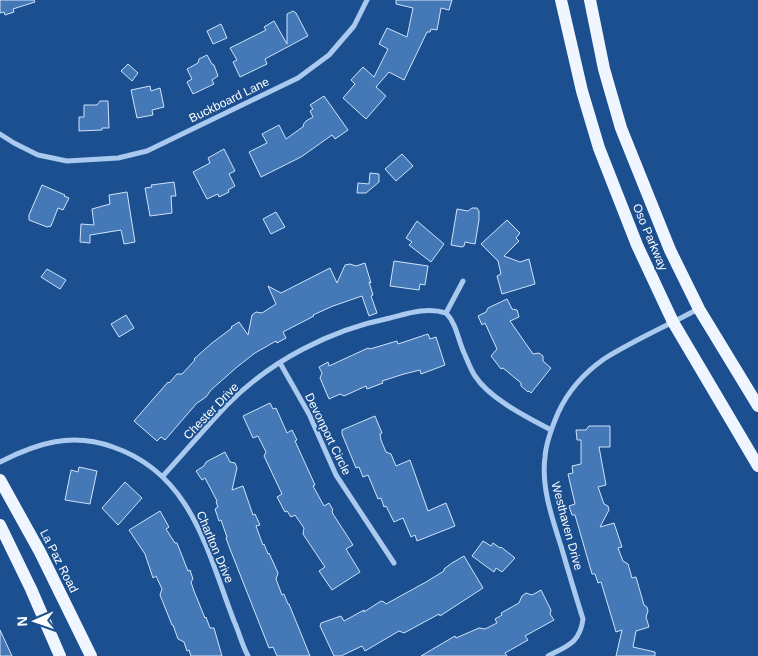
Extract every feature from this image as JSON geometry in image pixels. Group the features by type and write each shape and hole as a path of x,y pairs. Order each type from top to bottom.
{"main road":[{"name":"Oso Parkway","path":"561,0 582,91 599,148 637,245 673,322 758,466"},
{"name":"Oso Parkway","path":"590,0 604,70 621,128 670,250 698,309 758,406"},
{"name":"La Paz Road","path":"0,480 40,552 91,656"},
{"path":"0,525 60,656"}],"street":[{"name":"Buckboard Lane","path":"0,134 14,144 38,155 67,161 118,158 147,151 298,78 329,54 354,26 367,0"},
{"path":"463,282 446,313 452,319 462,349 476,377 499,400 551,430"},
{"name":"Westhaven Drive","path":"548,656 566,647 577,638 582,630 583,618 552,517 545,485 544,457 551,430 564,401 575,384 590,370 604,359 655,330 698,309"},
{"name":"Chester Drive","path":"163,476 228,405 247,387 280,363 324,339 368,322 421,311 435,310 446,313"},
{"name":"Devonport Circle","path":"280,363 309,414 336,475 394,563"},
{"name":"Charlton Drive","path":"0,462 32,446 54,441 81,440 102,443 128,452 145,461 163,476 183,500 197,524 248,656"}],"building":[{"path":"0,0 34,0 35,2 13,9 14,12 5,15 4,12 0,13"},
{"path":"396,0 452,0 449,10 441,8 437,30 431,29 430,32 427,32 404,80 389,72 376,87 386,96 366,119 343,98 355,84 351,80 363,67 374,77 388,49 379,44 387,28 407,37 413,8 396,4"},
{"path":"293,11 296,13 308,36 265,59 267,64 240,77 233,62 237,60 230,48 266,30 264,27 274,21 287,44 287,14"},
{"path":"221,24 227,38 213,44 207,31"},
{"path":"207,55 214,65 218,76 212,80 214,84 193,94 187,82 192,79 187,69"},
{"path":"128,64 138,73 132,81 121,71"},
{"path":"150,86 151,91 160,88 164,107 152,110 153,115 137,118 131,90"},
{"path":"324,96 348,130 335,139 332,135 301,157 261,177 249,152 267,143 262,134 279,125 286,139 313,117 310,111 313,109 310,105"},
{"path":"100,101 108,101 109,128 79,131 79,117 84,117 84,105 97,105"},
{"path":"224,149 235,171 229,174 235,186 228,190 229,192 219,197 218,194 207,199 193,172 210,163 208,158"},
{"path":"402,154 413,166 396,181 385,169"},
{"path":"370,173 379,174 379,182 366,193 357,193 358,183 369,184"},
{"path":"174,182 176,196 171,196 172,213 150,216 145,188 152,187 151,185"},
{"path":"42,185 69,198 63,210 58,208 51,226 47,227 29,220 29,215"},
{"path":"127,192 135,242 124,244 121,230 90,235 90,243 80,242 81,224 94,225 92,209 110,204 109,195"},
{"path":"472,208 477,208 479,211 475,244 465,242 462,247 451,245 457,209 468,211"},
{"path":"276,212 285,227 271,234 263,219"},
{"path":"507,220 520,233 516,238 519,241 504,256 520,262 529,259 535,284 502,294 497,276 501,274 498,261 481,244"},
{"path":"417,221 444,244 431,262 409,245 412,242 406,238"},
{"path":"394,261 428,266 425,285 420,284 419,290 390,286"},
{"path":"365,263 371,283 369,282 373,295 371,296 377,313 369,316 362,296 313,315 283,332 286,338 277,343 276,341 255,353 237,367 211,390 206,397 197,403 165,440 161,437 157,441 134,421 168,382 177,374 182,374 194,359 231,327 239,322 248,335 252,315 256,312 262,313 276,304 268,286 281,293 330,268 337,283 345,265 356,266"},
{"path":"47,269 66,280 60,289 41,277"},
{"path":"507,299 512,309 517,310 519,317 510,321 533,354 539,353 543,356 543,361 551,368 531,393 503,368 501,369 491,356 497,349 485,323 482,325 478,316 486,312 488,308"},
{"path":"126,315 134,328 119,337 111,324"},
{"path":"428,334 430,339 436,337 445,365 421,374 420,370 404,374 382,381 383,383 367,389 366,386 344,396 340,394 329,399 320,378 322,373 319,367 328,362 329,366 368,348 397,341 398,344"},
{"path":"270,403 273,409 276,408 287,433 292,430 315,485 313,486 324,506 329,503 333,514 353,545 346,549 360,572 332,590 319,571 325,567 303,534 304,528 295,515 291,517 287,511 285,512 277,497 282,494 264,456 266,452 258,436 253,438 243,416"},
{"path":"375,416 382,433 380,434 381,440 386,452 391,454 396,466 410,460 428,511 446,503 455,526 417,541 415,535 411,537 403,518 394,522 386,506 384,507 381,498 378,499 368,475 363,477 359,467 356,468 342,434 342,430"},
{"path":"589,426 610,426 610,447 599,447 606,485 598,487 604,504 608,506 609,510 600,527 614,523 622,547 618,548 623,561 628,564 632,578 636,577 644,605 647,607 646,617 649,627 636,631 633,647 655,652 655,656 616,656 622,630 616,632 601,582 598,583 595,574 592,574 575,515 572,515 569,506 575,504 568,474 573,473 572,466 581,464 581,440 577,440 576,430 586,430"},
{"path":"225,452 230,462 235,463 237,468 232,490 243,486 253,515 255,514 260,525 256,526 263,545 269,553 278,573 276,579 282,595 284,594 289,604 310,656 277,656 273,647 269,648 230,549 221,520 219,521 215,509 218,507 217,501 205,478 202,480 196,471 204,466 206,462"},
{"path":"79,467 97,471 90,504 65,500 71,470 78,472"},
{"path":"125,482 142,498 118,525 102,508"},
{"path":"160,511 169,527 166,529 175,543 177,543 188,571 190,570 194,591 210,628 214,628 222,656 191,656 184,642 178,639 160,595 162,589 156,576 153,578 145,554 129,530"},
{"path":"483,541 491,546 493,543 501,547 515,558 502,572 496,568 494,572 472,556"},
{"path":"464,556 483,588 440,616 439,614 404,633 399,631 365,651 362,646 341,656 334,656 320,626 321,623 341,616 344,621 364,610 364,612 381,601 386,604 444,571 452,563"},
{"path":"541,590 554,620 525,636 528,640 505,653 507,656 421,656 455,636 456,638 479,628 485,629 497,623 495,619 502,615 501,613 519,603 522,596 526,593 532,595"},
{"path":"0,630 12,656 0,656"}]}
